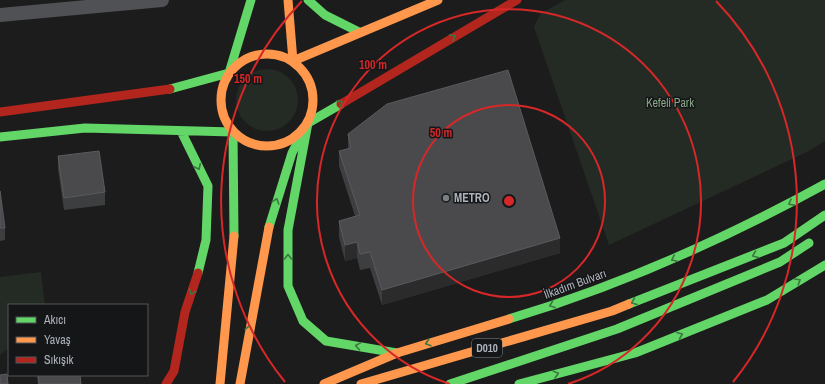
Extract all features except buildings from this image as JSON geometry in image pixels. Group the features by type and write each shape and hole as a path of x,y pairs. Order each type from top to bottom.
{"main road":[{"path":"251,0 229,74 222,88 221,104 225,119 233,132 245,141 258,146 273,146 292,138 308,123 517,0"},
{"path":"288,0 293,61"},
{"path":"308,0 316,10 332,21 359,32"},
{"path":"293,61 438,0"},
{"path":"0,112 174,89 229,74 239,63 251,56 266,54 280,55 293,61 304,70 311,83 314,96 313,110 308,123 292,153 266,233 240,384"},
{"path":"308,123 288,230 288,286 303,321 326,341 397,352"},
{"path":"0,137 85,128 233,132"},
{"path":"166,384 174,371 185,312 195,285 206,240 208,186 181,131"},
{"path":"220,384 234,241 233,132"},
{"name":"İlkadım Bulvarı","path":"324,384 397,352 532,312 668,262 785,206 825,184"},
{"name":"D010","path":"361,384 612,311 784,244 825,215"},
{"name":"D010","path":"450,384 617,329 780,262 819,236"},
{"path":"519,384 635,353 767,300 825,265"}],"street":[{"path":"0,15 162,0"}],"green space":[{"name":"Kefeli Park","path":"565,0 825,0 825,141 809,151 609,245 534,27 540,14"},
{"path":"267,69 284,74 289,78 293,83 298,100 293,117 289,122 284,126 267,131 250,126 245,122 241,117 236,100 241,83 245,78 250,74"},
{"path":"41,272 45,304 8,304 8,349 0,355 0,277"}],"traffic: fast":[{"path":"170,89 229,73 251,0"},
{"path":"308,0 325,15 359,32"},
{"path":"341,104 308,123 288,230 288,286 303,321 326,341 397,353"},
{"path":"0,137 85,128 233,132"},
{"path":"181,131 208,186 206,240 198,273"},
{"path":"233,132 234,236"},
{"path":"269,227 292,153 303,132"},
{"path":"509,319 591,292 671,260 749,224 825,184"},
{"path":"629,304 784,243 825,215"},
{"path":"450,384 617,329 780,262 809,243"},
{"path":"519,384 635,353 767,300 825,265"}],"traffic: slow":[{"path":"288,0 293,61 438,0"},
{"path":"267,54 285,57 300,67 310,82 313,100 310,118 300,133 285,143 267,146 249,143 234,133 224,118 221,100 224,82 234,67 249,57 267,54"},
{"path":"240,384 269,227"},
{"path":"220,384 234,236"},
{"path":"361,384 612,311 629,304"},
{"path":"324,384 397,353 509,319"}],"traffic: jam":[{"path":"341,104 517,0"},
{"path":"0,112 170,89"},
{"path":"166,384 174,371 185,312 198,273"}],"place":[{"name":"METRO","path":"446,198"}]}
